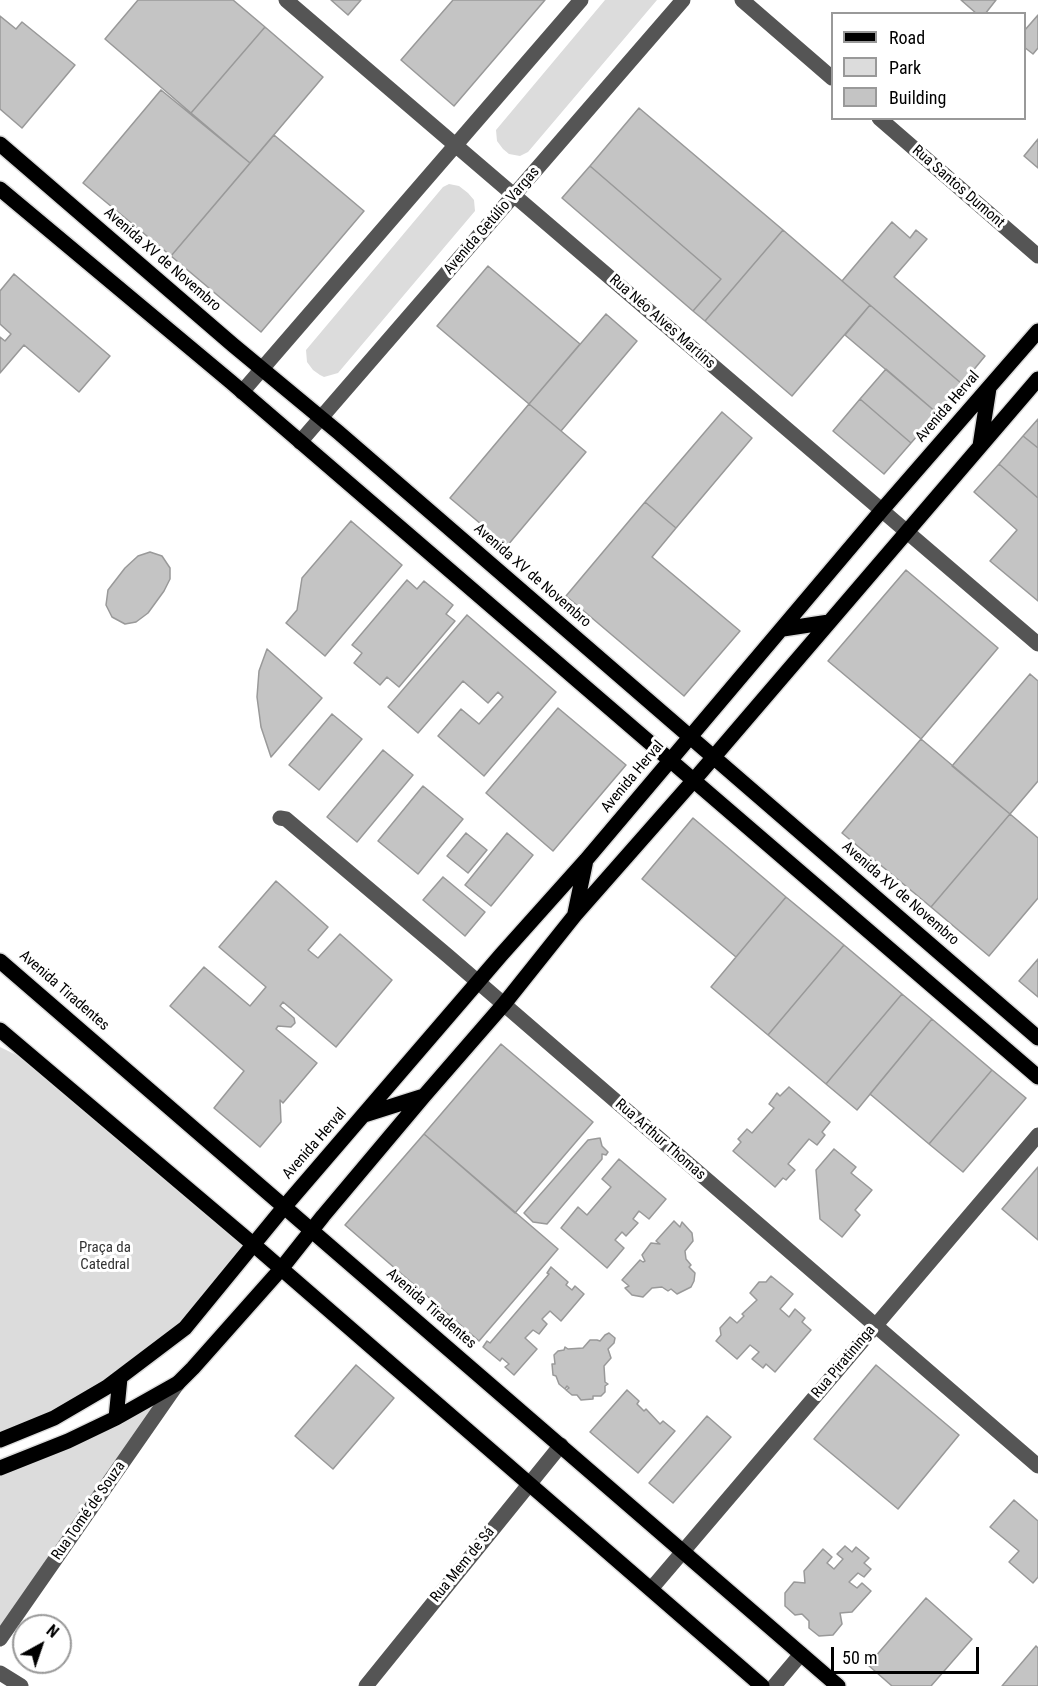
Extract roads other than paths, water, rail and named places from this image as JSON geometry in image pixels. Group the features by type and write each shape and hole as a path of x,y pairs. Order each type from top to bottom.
{"main road":[{"name":"Avenida XV de Novembro","path":"0,144 714,756 1038,1038"},
{"path":"0,189 242,392 1038,1077"},
{"name":"Avenida Herval","path":"0,1440 54,1418 120,1378 185,1328 285,1206 477,982 586,860 882,510 1038,331"},
{"path":"0,1468 68,1441 116,1418 178,1383 281,1269 424,1096 504,1004 574,915 694,780 1038,379"},
{"path":"980,446 989,388"},
{"path":"783,629 829,622"},
{"path":"574,915 586,860"},
{"name":"Avenida Tiradentes","path":"0,961 838,1686"},
{"path":"0,1030 254,1245 762,1686"},
{"path":"364,1114 424,1096"},
{"path":"116,1418 120,1378"}],"street":[{"name":"Rua Néo Alves Martins","path":"286,0 1038,644"},
{"path":"242,392 581,0"},
{"name":"Avenida Getúlio Vargas","path":"300,442 683,0"},
{"path":"742,0 831,77"},
{"name":"Rua Santos Dumont","path":"881,120 1038,256"},
{"name":"Rua Arthur Thomas","path":"280,818 286,819 504,1004 1038,1466"},
{"name":"Rua Piratininga","path":"651,1589 1038,1135"},
{"name":"Rua Tomé de Souza","path":"0,1639 178,1383"},
{"name":"Rua Mem de Sá","path":"366,1686 561,1445"},
{"path":"774,1686 801,1653"},
{"path":"0,1673 21,1686"}],"park label":[{"name":"Praça da Catedral","path":"105,1256"}]}
